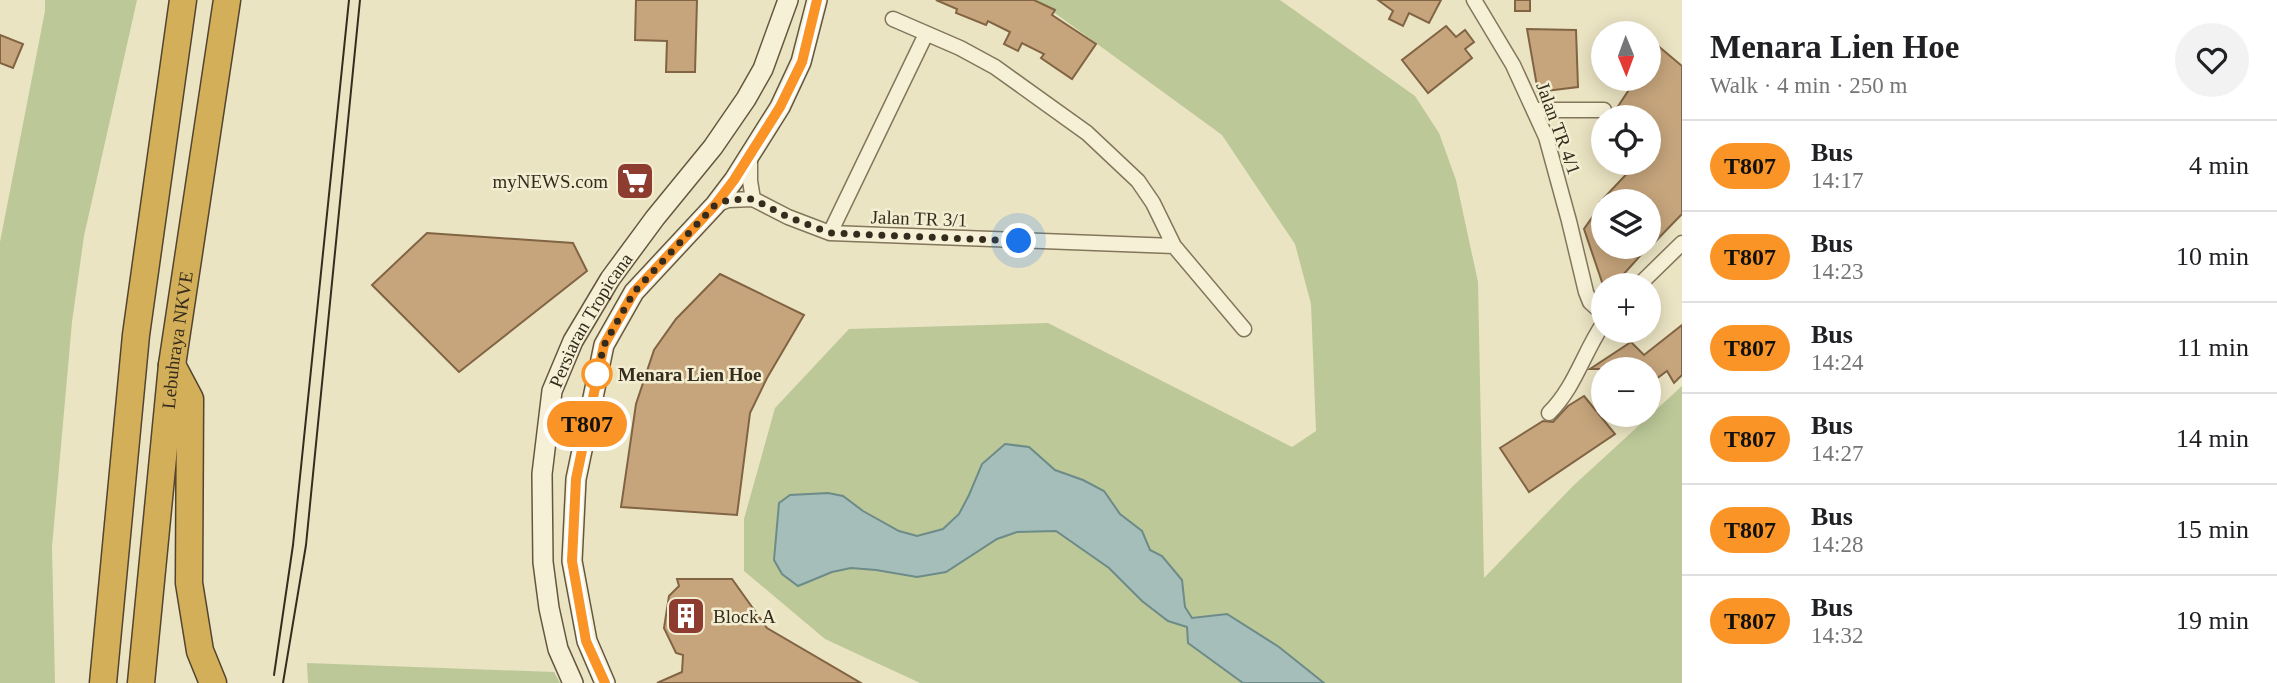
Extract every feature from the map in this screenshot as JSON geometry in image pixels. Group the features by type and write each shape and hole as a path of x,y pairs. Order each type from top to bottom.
{"highway":[{"name":"Lebuhraya NKVE","path":"103,683 136,335 183,0"},
{"name":"Lebuhraya NKVE","path":"141,683 172,365 227,0"},
{"path":"172,365 190,399 189,583 200,651 213,683"},
{"path":"87,683 105,646"}],"main road":[{"name":"Persiaran Tropicana","path":"573,683 558,649 542,562 542,474 552,391 577,333 610,279 713,147 746,99 763,69 788,0"},
{"name":"Persiaran Tropicana","path":"606,683 586,641 572,561 576,479 604,345 634,292 715,205 780,107 802,62 817,0"}],"street":[{"name":"Jalan TR 4/1","path":"1474,0 1513,65 1546,137 1586,292 1591,301"},
{"path":"893,19 960,48 995,67 1087,133 1138,181 1153,202 1174,246 1244,328"},
{"name":"Jalan TR 3/1","path":"830,233 926,34"},
{"path":"1535,110 1591,110"},
{"path":"715,205 728,200 753,199 750,153"},
{"name":"Jalan TR 3/1","path":"753,199 788,217 830,233 1174,246"},
{"path":"1651,273 1682,243"},
{"path":"1549,413 1572,384 1591,341"}],"green space":[{"path":"45,0 137,0 84,236 72,322 52,547 55,683 0,683 0,242"},
{"path":"1037,0 1280,0 1415,96 1439,133 1456,180 1478,282 1484,578 1573,486 1637,427 1661,427 1661,405 1682,386 1682,683 920,683 825,639 744,571 744,519 775,408 849,329 1048,323 1292,447 1316,431 1311,304 1295,244 1222,135"},
{"path":"307,663 554,672 560,683 308,683"}],"water":[{"path":"1005,444 1029,447 1055,470 1104,491 1120,514 1142,531 1150,550 1162,556 1182,580 1185,607 1192,618 1227,614 1279,647 1324,683 1243,683 1188,643 1187,627 1168,621 1142,601 1109,568 1056,531 1017,532 997,539 946,572 917,577 851,568 832,572 798,586 782,574 774,560 779,503 790,495 828,493 843,496 863,511 899,531 917,536 943,529 959,514 982,464"}],"building":[{"path":"636,0 697,0 695,72 666,72 667,41 635,40"},
{"path":"936,0 1034,0 1055,10 1052,15 1096,44 1072,79 1041,58 1044,54 1022,43 1018,51 1004,44 1010,32 988,21 986,25 956,13 957,9"},
{"path":"1378,0 1441,0 1429,23 1409,13 1403,26 1389,19 1393,11"},
{"path":"1515,0 1530,0 1530,11 1515,11"},
{"path":"1446,26 1456,37 1465,30 1474,42 1465,49 1472,58 1428,93 1402,60"},
{"path":"1527,29 1576,30 1578,87 1538,92"},
{"path":"0,35 23,44 13,68 0,63"},
{"path":"1661,48 1682,66 1682,214 1661,236 1661,189 1612,189 1626,175 1661,175 1661,105 1619,105 1628,91 1661,91"},
{"path":"1591,219 1591,250 1584,229"},
{"path":"427,233 573,243 587,271 459,372 372,285"},
{"path":"1594,259 1637,259 1625,273 1599,273"},
{"path":"720,274 804,315 750,413 737,515 621,507 636,404 654,350 676,319"},
{"path":"1682,325 1682,375 1674,383 1667,371 1661,375 1661,357 1608,357 1629,343 1644,355"},
{"path":"1584,396 1591,405 1591,427 1609,427 1615,434 1529,492 1500,448 1543,421 1553,422 1568,406"},
{"path":"677,579 732,579 767,628 861,683 657,683 682,672 683,655 676,653 664,628 669,596 679,586"}],"tram line":[{"path":"274,675 293,545 349,0"},
{"path":"283,683 306,545 360,0"}],"bus line":[{"name":"T807","path":"605,683 586,641 572,561 576,479 604,345 634,292 715,205 780,107 802,62 817,0"}],"place":[{"name":"myNEWS.com","path":"635,181"},
{"name":"Menara Lien Hoe","path":"597,374"},
{"name":"Block A","path":"686,616"}],"route":[{"path":"597,374 595,383 604,345 634,292 715,205 728,200 753,199 788,217 830,233 1019,241"}]}
